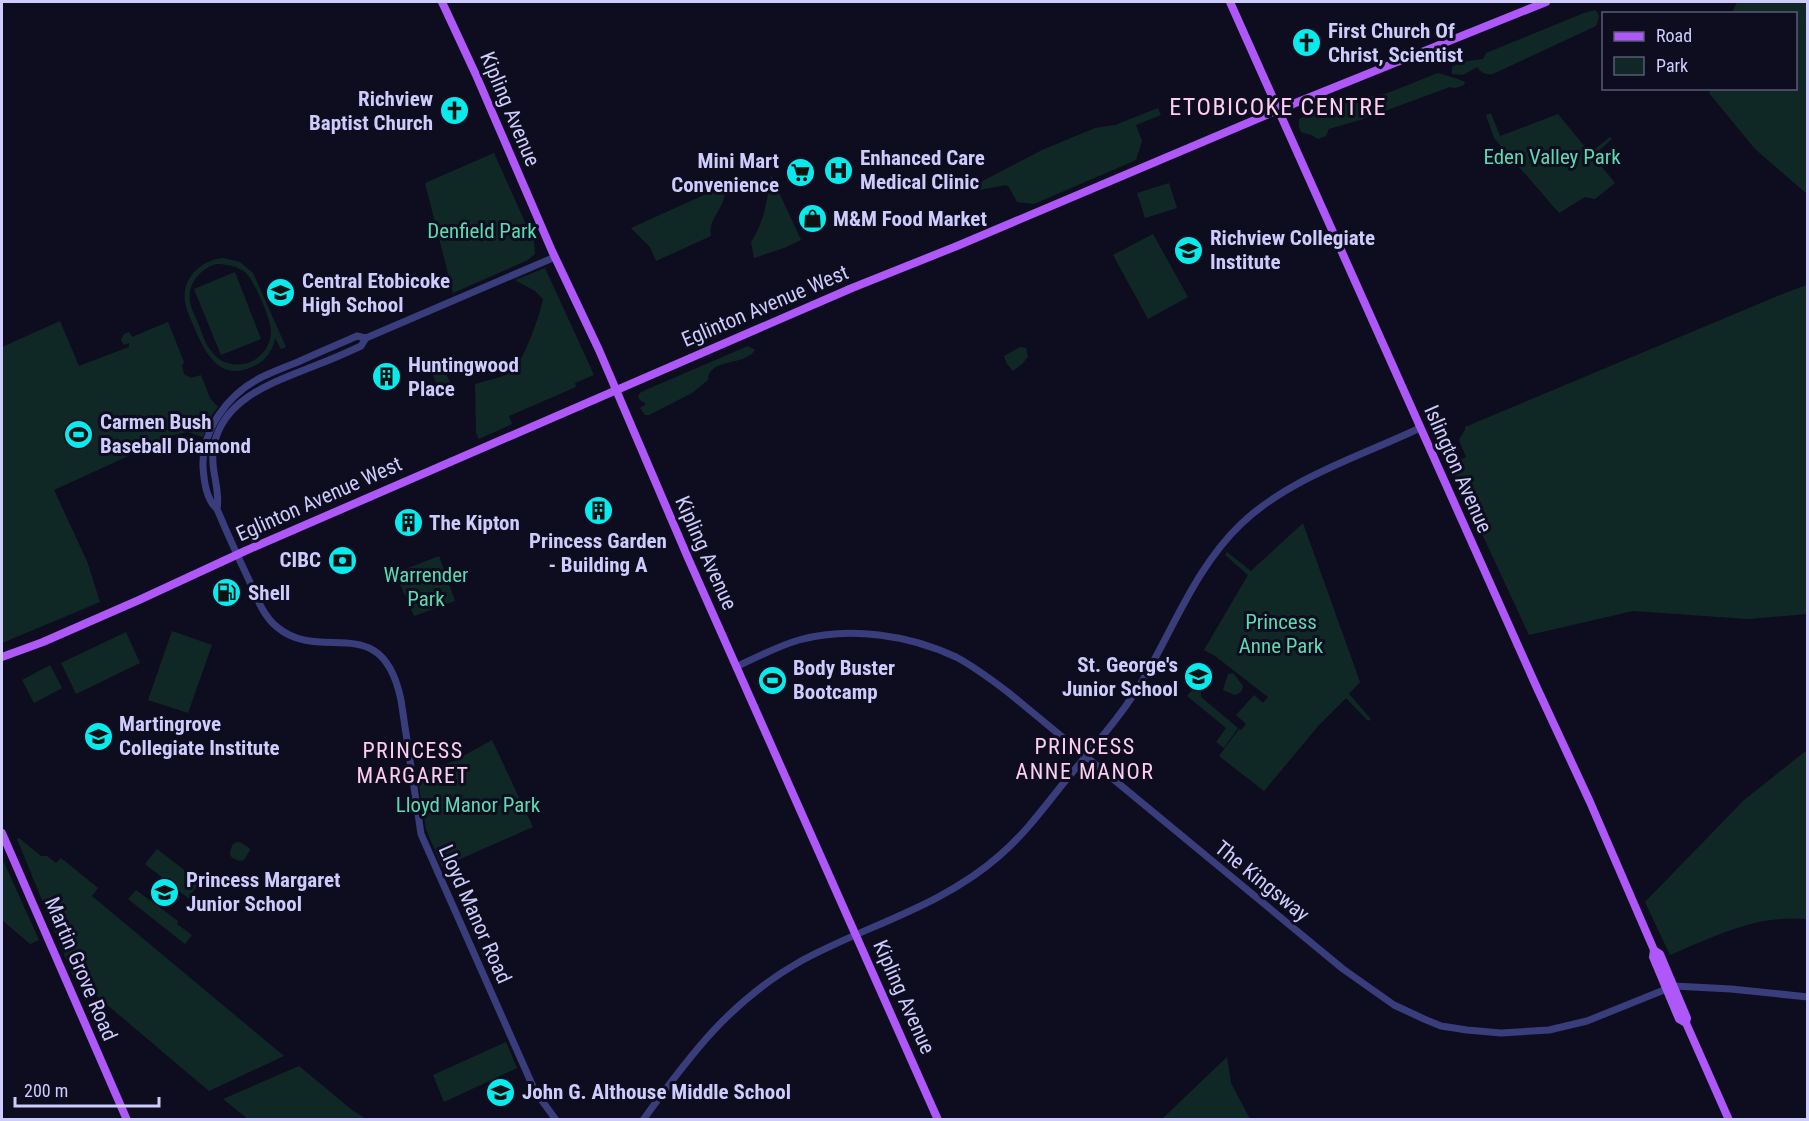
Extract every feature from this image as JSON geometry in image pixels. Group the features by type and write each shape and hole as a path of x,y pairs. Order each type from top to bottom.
{"main road":[{"name":"Kipling Avenue","path":"442,2 938,1119"},
{"name":"Islington Avenue","path":"1230,2 1536,688 1590,802 1654,950 1660,954 1670,987 1687,1018 1686,1023 1729,1119"},
{"name":"Eglinton Avenue West","path":"2,657 44,642 237,555 852,288 1278,110 1546,2"},
{"name":"Martin Grove Road","path":"2,833 127,1119"}],"street":[{"path":"214,445 206,443 212,426 234,408 251,388 361,346 366,338 555,257"},
{"path":"217,509 219,500 212,465 214,445 222,418"},
{"path":"643,1119 691,1055 729,1013 764,986 820,952 937,899 969,880 1007,849 1121,713 1136,692 1218,547 1241,524 1267,502 1292,486 1420,428"},
{"name":"Lloyd Manor Road","path":"206,443 203,459 204,478 211,504 217,509 266,614 279,630 303,641 344,642 359,645 376,653 390,669 401,700 421,834 535,1091 556,1119"},
{"name":"The Kingsway","path":"736,667 790,643 816,636 856,633 914,642 956,657 1009,693 1343,969 1394,1005 1441,1026 1501,1033 1561,1028 1596,1018 1670,987 1731,989 1808,997"}],"green space":[{"path":"1737,2 1807,2 1807,194 1755,149 1709,93 1710,90 1797,90 1797,12 1732,12"},
{"path":"1595,10 1599,17 1596,26 1493,74 1484,73 1477,67 1463,75 1452,74 1452,67 1462,62 1483,59 1486,53"},
{"path":"1438,73 1465,82 1464,85 1450,87 1329,129 1326,136 1318,139 1301,132 1299,119 1314,112 1349,100 1385,94"},
{"path":"1158,108 1161,115 1136,125 1142,141 1136,160 1034,204 1017,202 1006,185 979,190 977,184 1042,150 1095,128 1115,125"},
{"name":"Eden Valley Park","path":"1491,113 1500,136 1558,114 1590,153 1610,137 1612,139 1593,156 1615,183 1595,199 1585,197 1559,213 1494,138 1486,115"},
{"name":"Denfield Park","path":"494,153 534,242 535,254 528,260 453,293 425,183"},
{"path":"771,175 801,240 754,258 751,242 762,218"},
{"path":"1169,183 1177,208 1145,218 1137,193"},
{"path":"724,186 724,200 712,223 711,236 656,261 650,247 631,228"},
{"path":"1153,234 1188,297 1148,319 1113,255"},
{"path":"223,258 240,262 253,273 286,347 281,349 275,338 271,351 265,358 258,364 242,370 232,371 215,363 198,337 186,304 185,292 190,277 201,266","holes":["216,264 236,267 246,273 258,292 265,310 270,325 270,340 263,352 250,362 234,364 218,358 206,342 191,305 191,289 196,278 200,273"]},
{"path":"545,268 594,375 575,383 576,387 509,416 512,424 479,439 476,433 475,384 501,377 514,369 527,346 542,305 543,299 535,291 515,280"},
{"path":"235,272 261,339 221,355 194,289"},
{"path":"1807,285 1807,614 1748,619 1633,611 1529,635 1450,465 1466,457 1459,440 1465,427"},
{"path":"60,321 79,366 129,347 129,343 124,345 121,340 124,334 129,332 132,337 168,322 184,362 182,366 184,374 191,378 201,375 210,398 218,407 203,437 188,432 174,435 54,490 87,561 100,602 2,643 2,347"},
{"path":"748,346 755,350 750,355 714,368 708,380 692,393 649,415 645,415 640,408 645,405 638,396 641,392"},
{"path":"1020,347 1026,348 1028,357 1013,371 1004,356"},
{"path":"443,368 455,392 442,397 432,373"},
{"name":"Princess Anne Park","path":"1303,523 1360,682 1349,694 1371,719 1368,721 1346,698 1319,725 1264,791 1219,756 1239,729 1241,730 1246,724 1236,715 1254,695 1263,703 1268,697 1204,650 1248,575 1225,555 1227,552 1251,571"},
{"name":"Warrender Park","path":"439,556 455,601 414,616 395,573"},
{"path":"172,631 212,645 188,713 148,700"},
{"path":"126,632 140,663 76,694 61,663"},
{"path":"50,665 62,688 34,703 22,680"},
{"path":"1233,673 1243,686 1241,692 1235,695 1223,690 1228,674"},
{"path":"1201,679 1201,697 1238,728 1224,748 1216,742 1226,728 1187,696"},
{"name":"Lloyd Manor Park","path":"492,740 533,827 442,867 426,829 417,774 454,761"},
{"path":"1807,750 1807,919 1753,923 1670,955 1645,902 1744,800"},
{"path":"19,838 41,856 47,856 56,863 61,858 98,888 92,896 284,1056 209,1091 73,976 17,839"},
{"path":"240,842 250,850 244,860 240,861 232,858 230,854 232,845"},
{"path":"157,849 205,886 202,889 197,886 191,894 196,898 193,902 145,864"},
{"path":"2,858 39,940 30,944 2,920"},
{"path":"136,890 178,921 177,924 192,935 185,944 128,899"},
{"path":"506,1042 517,1068 444,1102 433,1075"},
{"path":"1227,1057 1231,1083 1250,1119 1162,1119"},
{"path":"299,1066 366,1119 248,1119 223,1099"}],"waterway":[{"path":"1797,19 1808,19"},
{"path":"1808,48 1808,56"}],"place":[{"name":"First Church Of Christ, Scientist","path":"1307,43"},
{"name":"Richview Baptist Church","path":"454,111"},
{"name":"Enhanced Care Medical Clinic","path":"839,170"},
{"name":"Mini Mart Convenience","path":"800,173"},
{"name":"M&M Food Market","path":"812,219"},
{"name":"Richview Collegiate Institute","path":"1189,250"},
{"name":"Central Etobicoke High School","path":"281,293"},
{"name":"Huntingwood Place","path":"387,377"},
{"name":"Carmen Bush Baseball Diamond","path":"79,434"},
{"name":"Princess Garden - Building A","path":"598,510"},
{"name":"The Kipton","path":"408,523"},
{"name":"CIBC","path":"342,560"},
{"name":"Shell","path":"227,593"},
{"name":"St. George's Junior School","path":"1199,677"},
{"name":"Body Buster Bootcamp","path":"772,680"},
{"name":"Martingrove Collegiate Institute","path":"98,736"},
{"name":"Princess Margaret Junior School","path":"165,892"},
{"name":"John G. Althouse Middle School","path":"501,1092"}],"district":[{"name":"ETOBICOKE CENTRE","path":"1278,107"},
{"name":"PRINCESS ANNE MANOR","path":"1085,758"},
{"name":"PRINCESS MARGARET","path":"413,762"}]}
